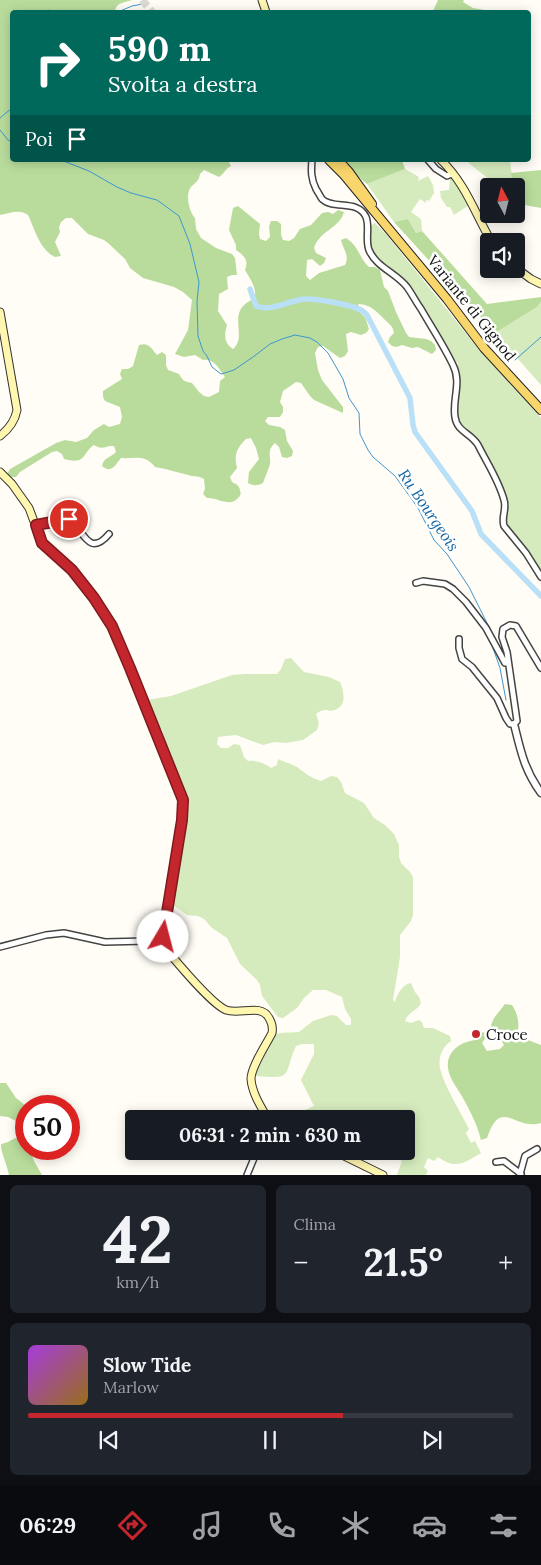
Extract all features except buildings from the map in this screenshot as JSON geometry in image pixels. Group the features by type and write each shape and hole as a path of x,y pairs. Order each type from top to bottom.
{"main road":[{"name":"Variante di Gignod","path":"331,162 344,175 447,299 484,348 541,410"},
{"name":"Variante di Gignod","path":"340,162 365,192 383,222"},
{"path":"444,162 454,172 487,233"},
{"path":"525,275 541,284"},
{"path":"0,312 17,410 11,426 0,436"},
{"path":"0,472 29,508 42,543 72,570 94,598 112,626 130,668 181,793 183,809 162,943 214,1002 226,1010 256,1010 267,1015 272,1025 272,1033 253,1071 251,1079 254,1092 263,1110"},
{"path":"352,1160 383,1175"}],"street":[{"path":"312,162 310,174 323,200 358,208 363,212 368,225 368,249 373,257 406,286 443,346 457,375 455,417 457,424 461,430 474,438 505,502 502,521 504,526 541,577"},
{"path":"430,162 436,169 447,176 454,172"},
{"path":"36,525 69,519 74,522 86,540 91,543 105,540 109,534"},
{"path":"416,583 423,581 445,584 453,588 486,628 505,662 508,663"},
{"path":"541,668 516,626 503,629 502,637 506,646 517,721 514,724 522,760 541,793"},
{"path":"459,639 462,659 490,688 501,704 508,722 514,724"},
{"path":"0,947 46,935 64,933 105,942 147,941 162,943"},
{"path":"496,1162 504,1161 521,1174 525,1156 537,1149"},
{"path":"247,1175 253,1160"}],"green space":[{"path":"0,0 132,0 123,2 117,6 116,10 10,10 10,162 229,162 231,166 219,177 204,170 200,174 198,180 189,190 188,203 195,218 196,229 201,238 216,248 232,254 235,258 237,275 227,277 228,289 219,294 218,311 227,325 225,338 233,349 239,337 238,316 240,310 245,304 254,299 255,292 245,270 246,260 236,250 236,245 229,230 233,208 238,206 260,224 260,239 266,241 270,237 269,226 271,221 277,221 281,224 283,240 289,241 294,238 300,229 311,225 322,213 328,212 333,214 338,210 344,212 338,222 320,237 314,248 316,253 326,258 324,263 320,266 312,259 307,260 306,276 310,280 319,273 345,265 346,256 341,240 346,238 354,245 369,267 375,267 380,270 384,287 388,291 409,337 431,341 435,345 436,350 432,354 418,347 392,346 388,342 394,333 390,325 373,309 359,304 356,309 365,317 369,329 366,333 361,335 351,332 346,334 348,351 345,356 340,358 323,346 318,347 315,353 322,380 343,407 343,413 314,400 301,383 296,382 283,391 280,402 283,412 280,417 268,417 265,421 269,425 285,430 287,441 293,451 292,456 282,457 279,447 275,443 270,449 270,464 263,483 259,485 250,484 248,483 249,472 259,459 251,438 246,439 238,449 236,456 237,468 230,477 232,482 239,487 241,494 235,501 227,502 207,498 203,494 205,489 204,479 155,467 147,460 121,458 113,468 105,468 102,466 103,463 116,452 114,446 102,448 94,445 83,458 77,461 64,459 62,454 57,451 52,452 20,472 16,477 11,477 7,474 10,469 56,443 65,440 76,442 87,438 94,430 104,424 109,427 120,424 122,417 120,407 105,401 103,391 122,379 120,374 122,369 128,369 133,366 139,345 148,345 157,355 162,352 166,355 168,370 179,374 181,378 192,383 204,396 209,397 219,392 220,381 225,377 216,365 210,361 203,360 195,355 184,357 175,354 188,330 192,300 183,292 174,287 143,278 130,268 125,259 108,243 88,234 72,218 66,218 61,222 60,232 55,242 61,256 55,257 45,250 28,215 18,212 0,215"},
{"path":"438,0 464,0 463,2 473,8 485,10 433,10"},
{"path":"344,162 403,162 405,169 367,184"},
{"path":"468,162 510,162 512,178 488,178"},
{"path":"405,169 419,177 418,181 428,176 433,185 434,193 429,201 426,200 426,203 420,199 411,212 421,219 422,231 416,233 408,219 394,222 367,184"},
{"path":"541,170 541,208 525,205 525,178 512,178 511,173"},
{"path":"453,177 469,205 454,215 450,207 447,207 441,198 440,191 449,190 450,179"},
{"path":"408,219 416,233 422,231 487,304 541,297 541,302 537,307 495,333 394,222"},
{"path":"375,223 386,234 477,347 541,418 541,572 505,522 506,510 509,504 476,436 464,429 459,417 456,416 459,380 458,364 401,277 374,256 371,249 370,226"},
{"path":"541,302 541,385 495,333 537,307"},
{"path":"291,658 304,672 329,677 340,682 344,698 339,708 332,711 322,710 316,714 319,723 317,730 303,740 286,743 274,742 263,745 236,735 218,737 217,744 221,748 228,748 234,744 240,745 244,757 248,761 260,762 271,768 277,765 278,759 295,766 311,777 321,781 331,776 337,777 345,793 364,803 374,818 394,834 399,845 401,863 413,877 413,915 411,921 400,935 400,957 393,1000 395,1002 405,985 411,983 421,1003 405,1021 411,1023 419,1020 424,1028 433,1028 450,1036 451,1041 445,1046 440,1057 440,1068 469,1129 466,1133 471,1143 475,1141 481,1153 460,1164 450,1163 438,1157 434,1161 428,1158 424,1167 428,1171 426,1175 397,1175 402,1161 400,1160 415,1160 415,1110 305,1110 314,1106 301,1080 314,1054 314,1044 296,1046 288,1069 283,1076 269,1077 257,1076 255,1074 275,1035 299,1032 313,1021 331,1015 337,1016 346,1025 351,1025 351,1019 345,1009 342,997 326,990 313,990 297,1008 283,1018 278,1017 262,996 257,980 240,964 227,938 212,928 204,919 198,916 187,915 173,905 178,858 187,805 169,758 162,729 158,730 147,700 171,696 232,675 277,674 285,659"},
{"path":"505,1004 512,1005 516,1012 518,1019 517,1035 521,1039 541,1045 541,1123 523,1123 503,1117 498,1119 492,1126 487,1138 481,1140 472,1115 451,1078 448,1062 449,1057 456,1048 475,1040 482,1032 486,1033 487,1036 482,1043 487,1051 500,1049 504,1045 491,1025"},
{"path":"0,1083 6,1083 15,1096 15,1120 0,1116"},
{"path":"15,1138 15,1160 34,1160 42,1175 9,1175 1,1145"}],"waterway":[{"path":"123,10 148,3"},
{"name":"Ru Bourgeois","path":"0,118 10,110"},
{"name":"Ru Bourgeois","path":"0,130 10,141"},
{"name":"Ru Bourgeois","path":"66,162 89,171 131,193 157,200 179,216 190,244 199,282 197,301 198,336 203,351 212,367 221,374 234,370 270,344 295,335 310,338 328,353 343,379 349,398 359,413 360,434 368,450 373,457 395,476 418,508 434,540 447,554 469,587 490,629"},
{"path":"250,289 256,306 262,308 309,299 350,306 361,310 367,315 410,398 415,432 472,511 481,534 541,596"},
{"path":"515,360 541,337"},
{"name":"Ru Bourgeois","path":"493,648 500,668 506,700"}],"tunnel":[{"path":"142,0 150,10"}],"place":[{"name":"Croce","path":"476,1034"}],"route":[{"path":"69,519 36,525 39,536 42,543 72,570 94,598 112,626 183,800 182,820 163,937"}]}
